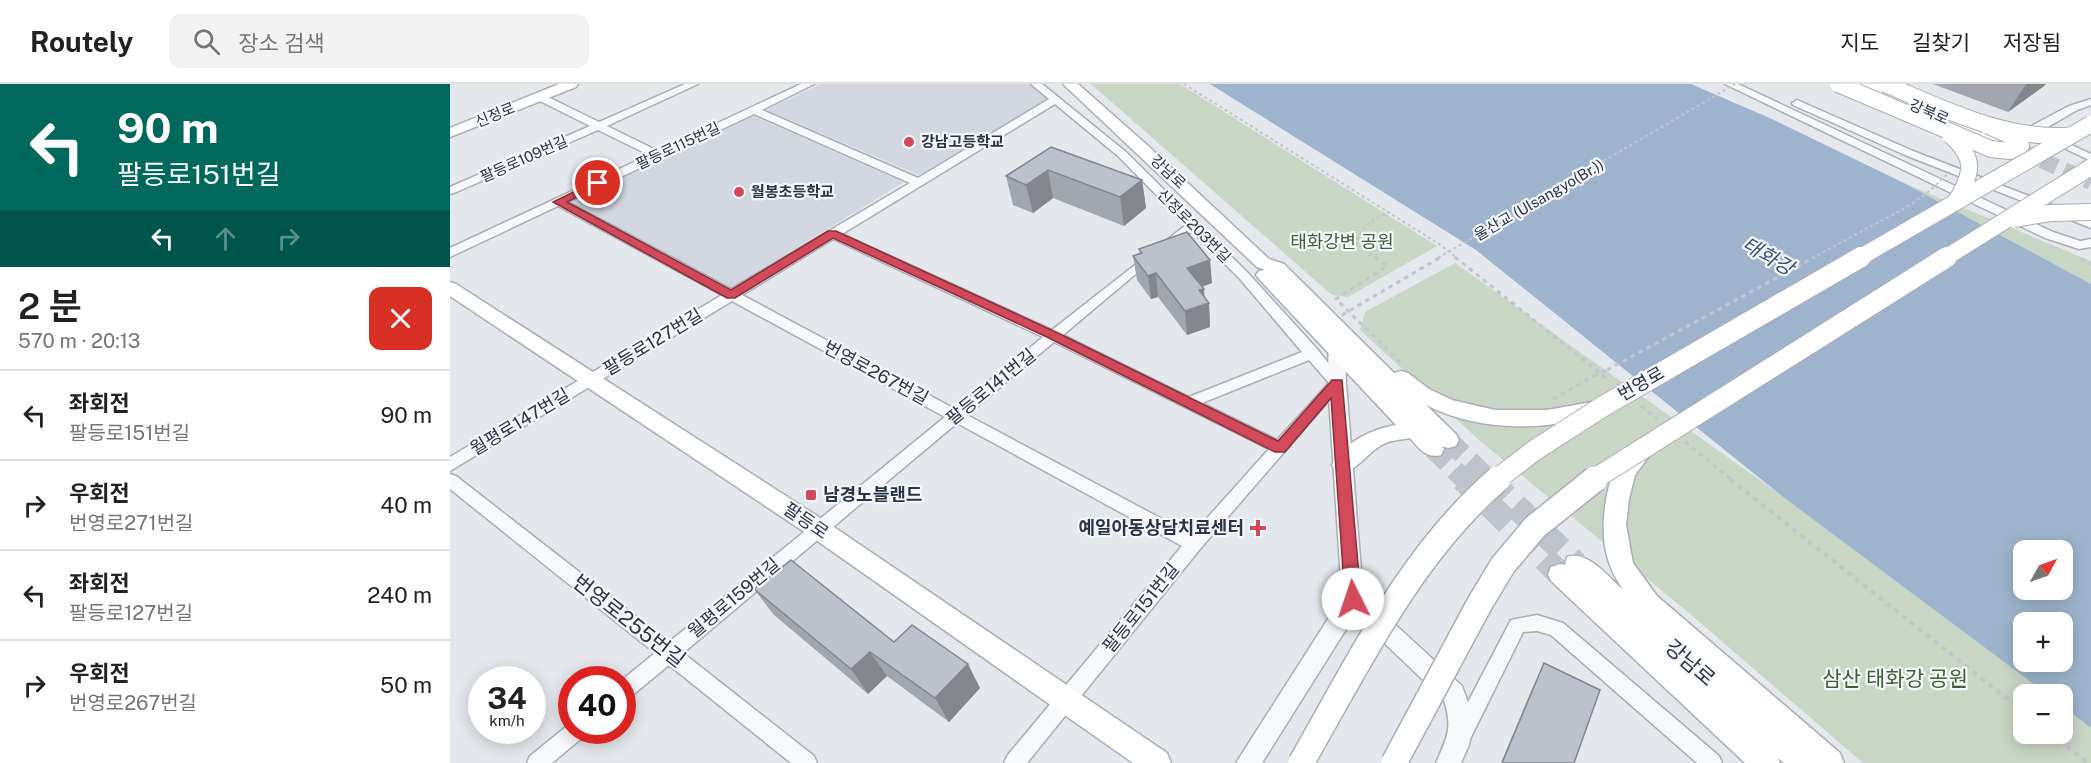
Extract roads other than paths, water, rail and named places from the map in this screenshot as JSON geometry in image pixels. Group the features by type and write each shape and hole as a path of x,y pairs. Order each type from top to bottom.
{"main road":[{"name":"신정로","path":"450,124 550,84"},
{"name":"신정로","path":"450,133 570,84"},
{"name":"강남로","path":"1070,84 1181,184 1263,263 1278,268 1338,330 1440,444 1414,430 1338,330 1263,273 1263,263"},
{"path":"1838,84 1998,151 2010,151 2021,145 2021,142 2013,136 1991,133 1885,84"},
{"name":"강북로","path":"1864,84 1991,133"},
{"name":"번영로","path":"1301,763 1401,596 1449,530 1496,481 1560,433 1602,407 2091,123"},
{"path":"1935,125 1961,144 1969,158 1970,172 1967,182 1956,201"},
{"path":"1991,133 2069,135"},
{"path":"1394,763 1477,607 1521,542 1565,500 1647,444 2091,167"},
{"path":"2002,222 2050,213 2089,221"},
{"name":"팔등로","path":"450,288 818,528 1157,763"},
{"path":"1338,330 1362,340 1408,385 1434,402 1466,413 1507,418 1557,416 1602,407"},
{"path":"1343,465 1369,440 1381,435 1414,430"},
{"path":"1647,444 1624,474 1615,521 1617,547 1625,573 1648,604 1830,763"},
{"name":"강남로","path":"1766,763 1568,569 1805,763"}],"street":[{"name":"팔등로109번길","path":"450,191 693,84"},
{"name":"팔등로115번길","path":"450,253 809,84"},
{"name":"신정로203번길","path":"1036,84 1122,154 1193,225 1337,383"},
{"path":"1733,84 2049,235 2091,251"},
{"path":"1752,84 1909,153 2089,221"},
{"path":"540,97 658,155"},
{"name":"팔등로127번길","path":"591,380 1055,100"},
{"path":"2091,102 2073,108 2037,127 2036,132 2091,158"},
{"path":"754,110 918,182"},
{"name":"번영로267번길","path":"559,202 1194,544"},
{"name":"팔등로141번길","path":"818,528 1193,225"},
{"path":"832,234 1053,336 1191,402 1280,448"},
{"path":"2049,235 2079,245 2091,243"},
{"path":"1248,763 1353,599 1337,383 1338,330"},
{"path":"1191,402 1312,353"},
{"name":"월평로147번길","path":"450,465 591,380"},
{"name":"팔등로151번길","path":"1014,763 1194,544 1337,383"},
{"name":"번영로255번길","path":"450,480 670,652 807,763"},
{"name":"월평로159번길","path":"636,680 818,528"},
{"path":"1353,599 1454,694 1462,719 1452,754"},
{"path":"1452,754 1517,626 1528,622 1542,622 1557,629 1712,763"},
{"path":"537,763 559,744"}],"water":[{"name":"태화강","path":"1210,84 1691,84 1772,119 1906,184 2091,284 2091,728 2073,714 2073,684 2034,684 2018,672 2073,672 2073,612 2013,612 2013,669 1782,496 1476,250"}],"tunnel":[{"path":"1998,141 2091,182"},
{"path":"1448,440 1490,480"},
{"path":"1433,449 1465,480"},
{"path":"1463,479 1560,574"},
{"path":"1488,479 1576,564"}],"place":[{"name":"강남고등학교","path":"909,142"},
{"name":"월봉초등학교","path":"739,192"},
{"name":"남경노블랜드","path":"811,495"},
{"name":"예일아동상담치료센터","path":"1258,528"}],"park label":[{"name":"태화강변 공원","path":"1342,242"},
{"name":"삼산 태화강 공원","path":"1895,679"}]}
